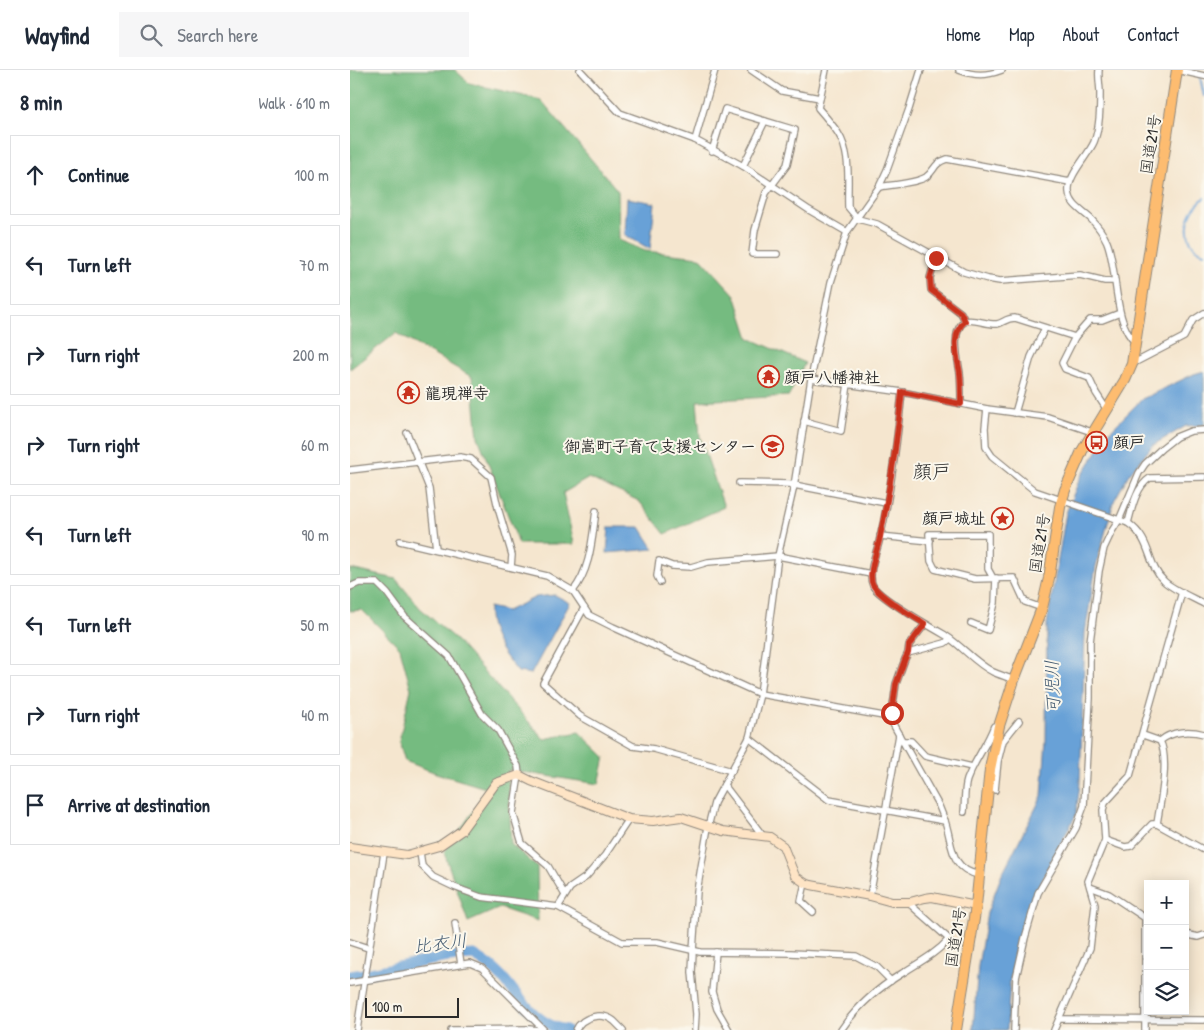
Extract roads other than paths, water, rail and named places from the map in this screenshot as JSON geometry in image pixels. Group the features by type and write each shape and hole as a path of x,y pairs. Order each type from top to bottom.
{"highway":[{"name":"国道21号","path":"956,1030 976,906 990,769 999,741 1000,726 1014,680 1042,608 1073,469 1092,432 1125,380 1132,364 1177,70"}],"street":[{"path":"580,70 620,113 694,140 743,166 809,210 847,232"},
{"path":"694,140 715,70"},
{"path":"751,70 759,72 782,90 820,98"},
{"path":"826,70 818,108 844,145 849,174 847,190 848,207 858,219 877,224 964,272 988,279 1000,281 1080,275 1105,281 1114,281"},
{"path":"695,1030 696,1014 692,972 693,950 697,891 708,827 714,803 749,738 760,694 778,556 794,486 811,379 831,282 847,232 879,187 887,170 921,70"},
{"path":"959,70 989,75 1002,70"},
{"path":"1099,70 1099,111 1094,142 1070,182 1068,190 1072,203 1091,219 1107,243 1120,313 1130,338 1136,343"},
{"path":"1177,70 1204,76"},
{"path":"712,151 725,109 795,130 787,165 766,193 755,230 752,254 777,254"},
{"path":"743,166 765,121"},
{"path":"879,187 921,179 928,176 937,163 947,159 1070,182"},
{"path":"936,258 930,278 931,290 961,313 965,321"},
{"path":"1109,407 1096,393 1089,378 1064,369 1062,363 1075,337 1090,320 1102,320 1120,313"},
{"path":"1132,364 1184,337 1193,320 1204,313"},
{"path":"961,404 956,342 961,324 965,321 971,320 981,323 998,324 1007,318 1015,318 1075,337"},
{"path":"1015,413 1031,357 1045,328"},
{"path":"811,379 902,392 987,409 1048,417 1092,432"},
{"path":"804,421 841,431 848,384"},
{"path":"902,392 896,451 871,581 878,592 950,639 981,665 1014,680"},
{"path":"987,409 986,446 992,456 1035,491 1128,523 1138,530 1148,547 1157,572 1164,582 1204,604"},
{"path":"1014,1030 1016,978 1038,893 1076,828 1084,806 1090,698 1090,642 1104,548 1120,520 1139,473 1152,457 1176,437 1191,431 1204,430"},
{"path":"407,433 429,488 436,549"},
{"path":"350,470 460,457 471,458 488,473 493,483 512,556 511,567"},
{"path":"1128,523 1139,490 1146,480 1150,478 1204,477"},
{"path":"739,483 794,486 886,503"},
{"path":"573,591 581,581 589,558 596,511"},
{"path":"971,623 988,630 995,603 995,578 988,569 988,534 929,534 931,561 935,569 975,579 995,578 1014,578 1025,602 1042,608"},
{"path":"880,536 930,541"},
{"path":"400,540 547,576 573,591 589,615 760,694 890,717"},
{"path":"660,582 657,576 659,562 672,566 691,567 708,562 778,556 871,574"},
{"path":"350,587 359,583 377,583 404,616 449,656 473,700 482,714 503,737 518,766 520,775 514,813 522,843 548,866 565,895"},
{"path":"1054,1030 1090,948 1095,906 1088,881 1105,840 1103,810 1105,803 1130,776 1182,592"},
{"path":"584,608 542,683 580,716 633,746 654,749 732,771"},
{"path":"925,624 909,645 908,653 898,678 890,717 939,806 955,859 962,867 979,875"},
{"path":"908,653 945,643 950,639"},
{"path":"995,790 999,741 1020,720"},
{"path":"964,812 967,779 970,776 972,766 991,736 994,726 1000,726"},
{"path":"1142,735 1160,741 1176,732 1204,734"},
{"path":"870,896 899,735"},
{"path":"749,738 829,800 945,821"},
{"path":"904,742 911,741 926,756 972,766"},
{"path":"1157,824 1164,778 1160,741"},
{"path":"350,848 407,855 439,846 461,831 496,783 520,775 630,819 653,821 681,818 736,834 770,837 783,846 794,876 805,883 824,889 870,896 892,902 910,902 932,897 976,906"},
{"path":"724,785 763,836"},
{"path":"558,907 573,885 586,877 597,865 630,819"},
{"path":"1105,840 1125,847 1131,846 1152,824 1157,824 1204,850"},
{"path":"420,852 422,866 433,877 454,887 481,897 558,907 622,942 657,942 693,950 716,952 815,953 856,956 877,967 891,981"},
{"path":"357,1030 384,853"},
{"path":"805,883 801,901 813,912"},
{"path":"1090,887 1109,894 1144,917"},
{"path":"842,1030 862,1003 942,947 949,939 913,907 910,902"},
{"path":"456,922 461,964"},
{"path":"1189,935 1198,937 1204,935"},
{"path":"350,942 368,948"},
{"path":"716,952 712,992 717,1009 729,1030"},
{"path":"350,983 470,963 482,968 544,1030"},
{"path":"1145,1030 1146,970"},
{"path":"576,1030 588,1018 601,1016 613,1020 623,1030"},
{"path":"1060,1019 1204,1020"},
{"path":"451,1030 538,1030"}],"water":[{"path":"627,198 655,203 650,249 625,235"},
{"name":"可児川","path":"1204,371 1204,425 1186,426 1153,445 1129,474 1114,501 1096,566 1085,633 1080,783 1076,815 1047,869 1023,922 1010,980 1007,1030 973,1030 978,966 987,913 1002,874 1042,796 1046,740 1047,624 1066,513 1080,478 1111,430 1142,399"},
{"path":"609,527 640,527 654,549 607,553"},
{"path":"555,595 570,603 531,674 518,672 501,650 493,634 490,625 489,607 507,611 536,597"}],"waterway":[{"path":"1200,77 1204,96"},
{"path":"1204,198 1193,210 1188,222 1190,241 1193,246 1204,253"},
{"name":"比衣川","path":"350,976 443,958 474,955 499,974 538,1017 546,1023 566,1030"}],"place":[{"name":"顔戸八幡神社","path":"768,377"},
{"name":"龍現禅寺","path":"409,393"},
{"name":"顔戸","path":"1097,442"},
{"name":"御嵩町子育て支援センター","path":"772,446"},
{"name":"顔戸城址","path":"1002,518"}],"district":[{"name":"顔戸","path":"932,471"}]}
